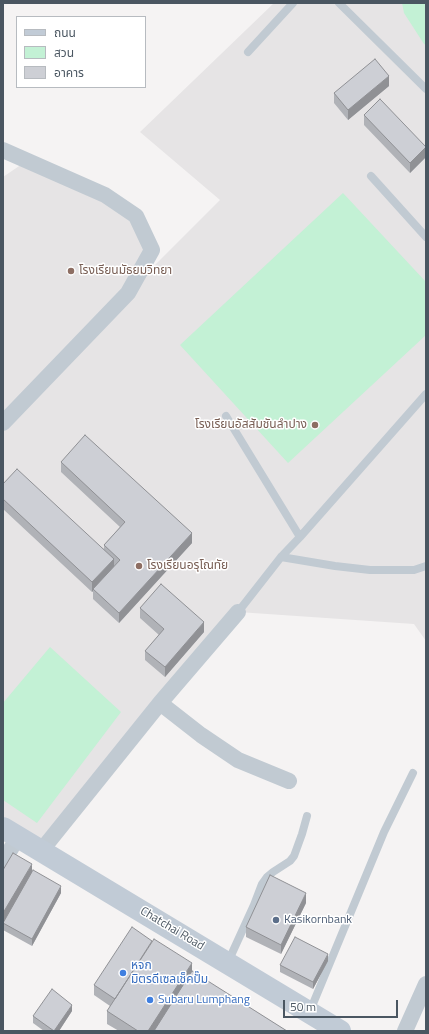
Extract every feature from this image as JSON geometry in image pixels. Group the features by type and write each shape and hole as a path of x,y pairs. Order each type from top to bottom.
{"main road":[{"name":"Chatchai Road","path":"10,832 340,1031"}],"street":[{"path":"3,150 105,195 136,216 152,250 128,293 3,423"},
{"path":"41,851 160,703 238,612"},
{"path":"160,703 201,735 238,760 289,781"},
{"path":"3,862 10,832"},
{"path":"404,1031 426,984"}],"lane":[{"path":"248,52 293,3"},
{"path":"339,3 426,89"},
{"path":"371,176 426,237"},
{"path":"238,612 281,557 426,394"},
{"path":"226,416 300,537"},
{"path":"281,557 370,570 414,570 426,566"},
{"path":"309,1012 384,832 413,774"},
{"path":"227,963 262,884 267,877 290,861 294,856 307,816"}],"shaded area":[{"path":"274,3 426,3 426,641 414,624 238,612 41,851 3,828 3,177 28,160 136,216 152,250 129,291 220,200 140,132"}],"green space":[{"path":"402,3 426,3 426,45 404,13"},
{"path":"343,193 426,282 426,335 288,463 180,345"},
{"path":"50,647 121,712 37,823 3,800 3,703"}],"building":[{"path":"375,59 389,76 348,110 334,93"},
{"path":"380,99 426,147 410,163 364,115"},
{"path":"85,435 192,533 119,613 93,589 120,560 104,545 125,522 61,462"},
{"path":"17,469 114,559 92,582 3,499 3,484"},
{"path":"161,584 204,622 165,667 145,651 164,629 140,608"},
{"path":"13,853 32,864 3,913 3,870"},
{"path":"33,870 61,886 32,939 3,923"},
{"name":"Kasikornbank","path":"270,875 306,893 281,945 246,927"},
{"name":"หจก มิตรดีเซลเช็คปั๊ม","path":"132,927 152,941 115,999 94,985"},
{"path":"295,937 328,954 313,982 280,965"},
{"name":"Subaru Lumphang","path":"154,939 192,963 148,1031 138,1031 107,1011"},
{"path":"192,971 287,1031 154,1031"},
{"path":"52,989 72,1005 54,1031 33,1016"}],"place":[{"name":"โรงเรียนมัธยมวิทยา","path":"71,271"},
{"name":"โรงเรียนอัสสัมชันลำปาง","path":"315,425"},
{"name":"โรงเรียนอรุโณทัย","path":"139,566"},
{"name":"Kasikornbank","path":"276,920"},
{"name":"หจก มิตรดีเซลเช็คปั๊ม","path":"123,973"},
{"name":"Subaru Lumphang","path":"150,1000"}]}
